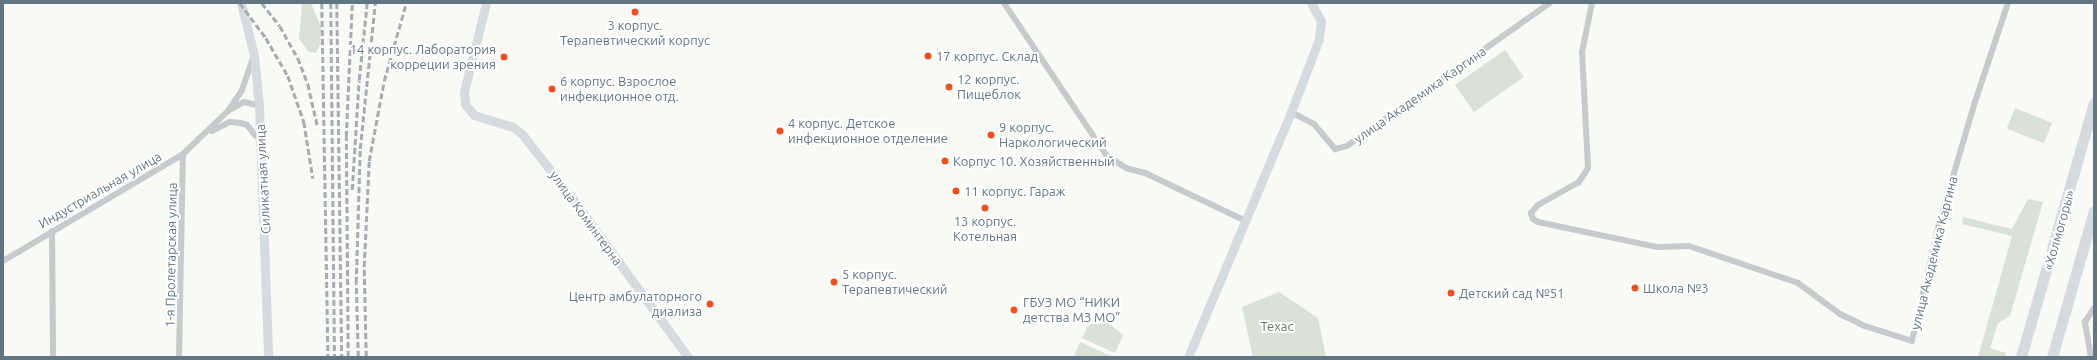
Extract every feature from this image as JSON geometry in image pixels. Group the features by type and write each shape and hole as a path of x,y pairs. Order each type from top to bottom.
{"highway":[{"name":"«Холмогоры»","path":"2021,357 2094,103"},
{"path":"2052,357 2094,211"}],"street":[{"name":"Силикатная улица","path":"241,3 254,55 262,144 268,357"},
{"name":"улица Коминтерна","path":"486,3 464,92 465,104 474,115 513,127 522,134 572,198 688,357"},
{"path":"1004,3 1106,155 1126,168 1145,173 1244,220"},
{"path":"1188,357 1244,220 1291,112 1319,39 1321,21 1311,3"},
{"name":"улица Академика Каргина","path":"1291,112 1314,124 1336,149 1347,146 1550,3"},
{"name":"улица Академика Каргина","path":"1592,3 1582,52 1588,168 1579,182 1538,205 1532,213 1534,219 1538,222 1657,247 1689,246 1798,283 1840,314 1865,326 1912,341 1939,224 1975,102 2008,3"},
{"name":"Индустриальная улица","path":"3,261 52,230 183,154 206,134 228,110 242,90 254,55"},
{"name":"Индустриальная улица","path":"228,110 244,102 259,106"},
{"name":"Индустриальная улица","path":"206,134 230,122 240,123 247,125 262,144"},
{"name":"1-я Пролетарская улица","path":"179,357 183,154"},
{"path":"52,230 53,357"},
{"path":"2091,357 2085,322 2094,308"}],"green space":[{"path":"302,3 311,3 321,27 320,44 316,53 309,52 299,39"},
{"path":"1505,50 1524,77 1474,112 1455,85"},
{"path":"2015,108 2052,123 2044,143 2007,128"},
{"path":"2028,199 2043,202 2010,316 1998,323 1990,348 2006,353 2005,357 1978,357 2012,236 1962,224 1963,217 2012,229"},
{"name":"Техас","path":"1279,292 1318,318 1326,357 1253,357 1242,307"},
{"path":"1101,317 1123,335 1115,353 1082,338 1087,327"},
{"path":"1080,342 1113,357 1074,357"}],"railway":[{"path":"240,3 266,38 288,76 304,122 313,178"},
{"path":"262,3 280,26 298,58 308,84 318,128"},
{"path":"322,3 328,357"},
{"path":"331,3 335,357"},
{"path":"337,3 342,357"},
{"path":"348,357 346,137 352,3"},
{"path":"352,190 359,80 367,3"},
{"path":"358,357 356,283 360,149 375,3"},
{"path":"366,357 364,267 369,161 384,81 406,3"}],"place":[{"name":"3 корпус. Терапевтический корпус","path":"635,12"},
{"name":"17 корпус. Склад","path":"928,56"},
{"name":"14 корпус. Лаборатория корреции зрения","path":"504,57"},
{"name":"12 корпус. Пищеблок","path":"949,87"},
{"name":"6 корпус. Взрослое инфекционное отд.","path":"552,89"},
{"name":"4 корпус. Детское инфекционное отделение","path":"780,131"},
{"name":"9 корпус. Наркологический","path":"991,135"},
{"name":"Корпус 10. Хозяйственный","path":"945,161"},
{"name":"11 корпус. Гараж","path":"956,191"},
{"name":"13 корпус. Котельная","path":"985,208"},
{"name":"5 корпус. Терапевтический","path":"834,282"},
{"name":"Школа №3","path":"1635,288"},
{"name":"Детский сад №51","path":"1451,293"},
{"name":"Центр амбулаторного диализа","path":"710,304"},
{"name":"ГБУЗ МО “НИКИ детства МЗ МО”","path":"1014,310"}]}
